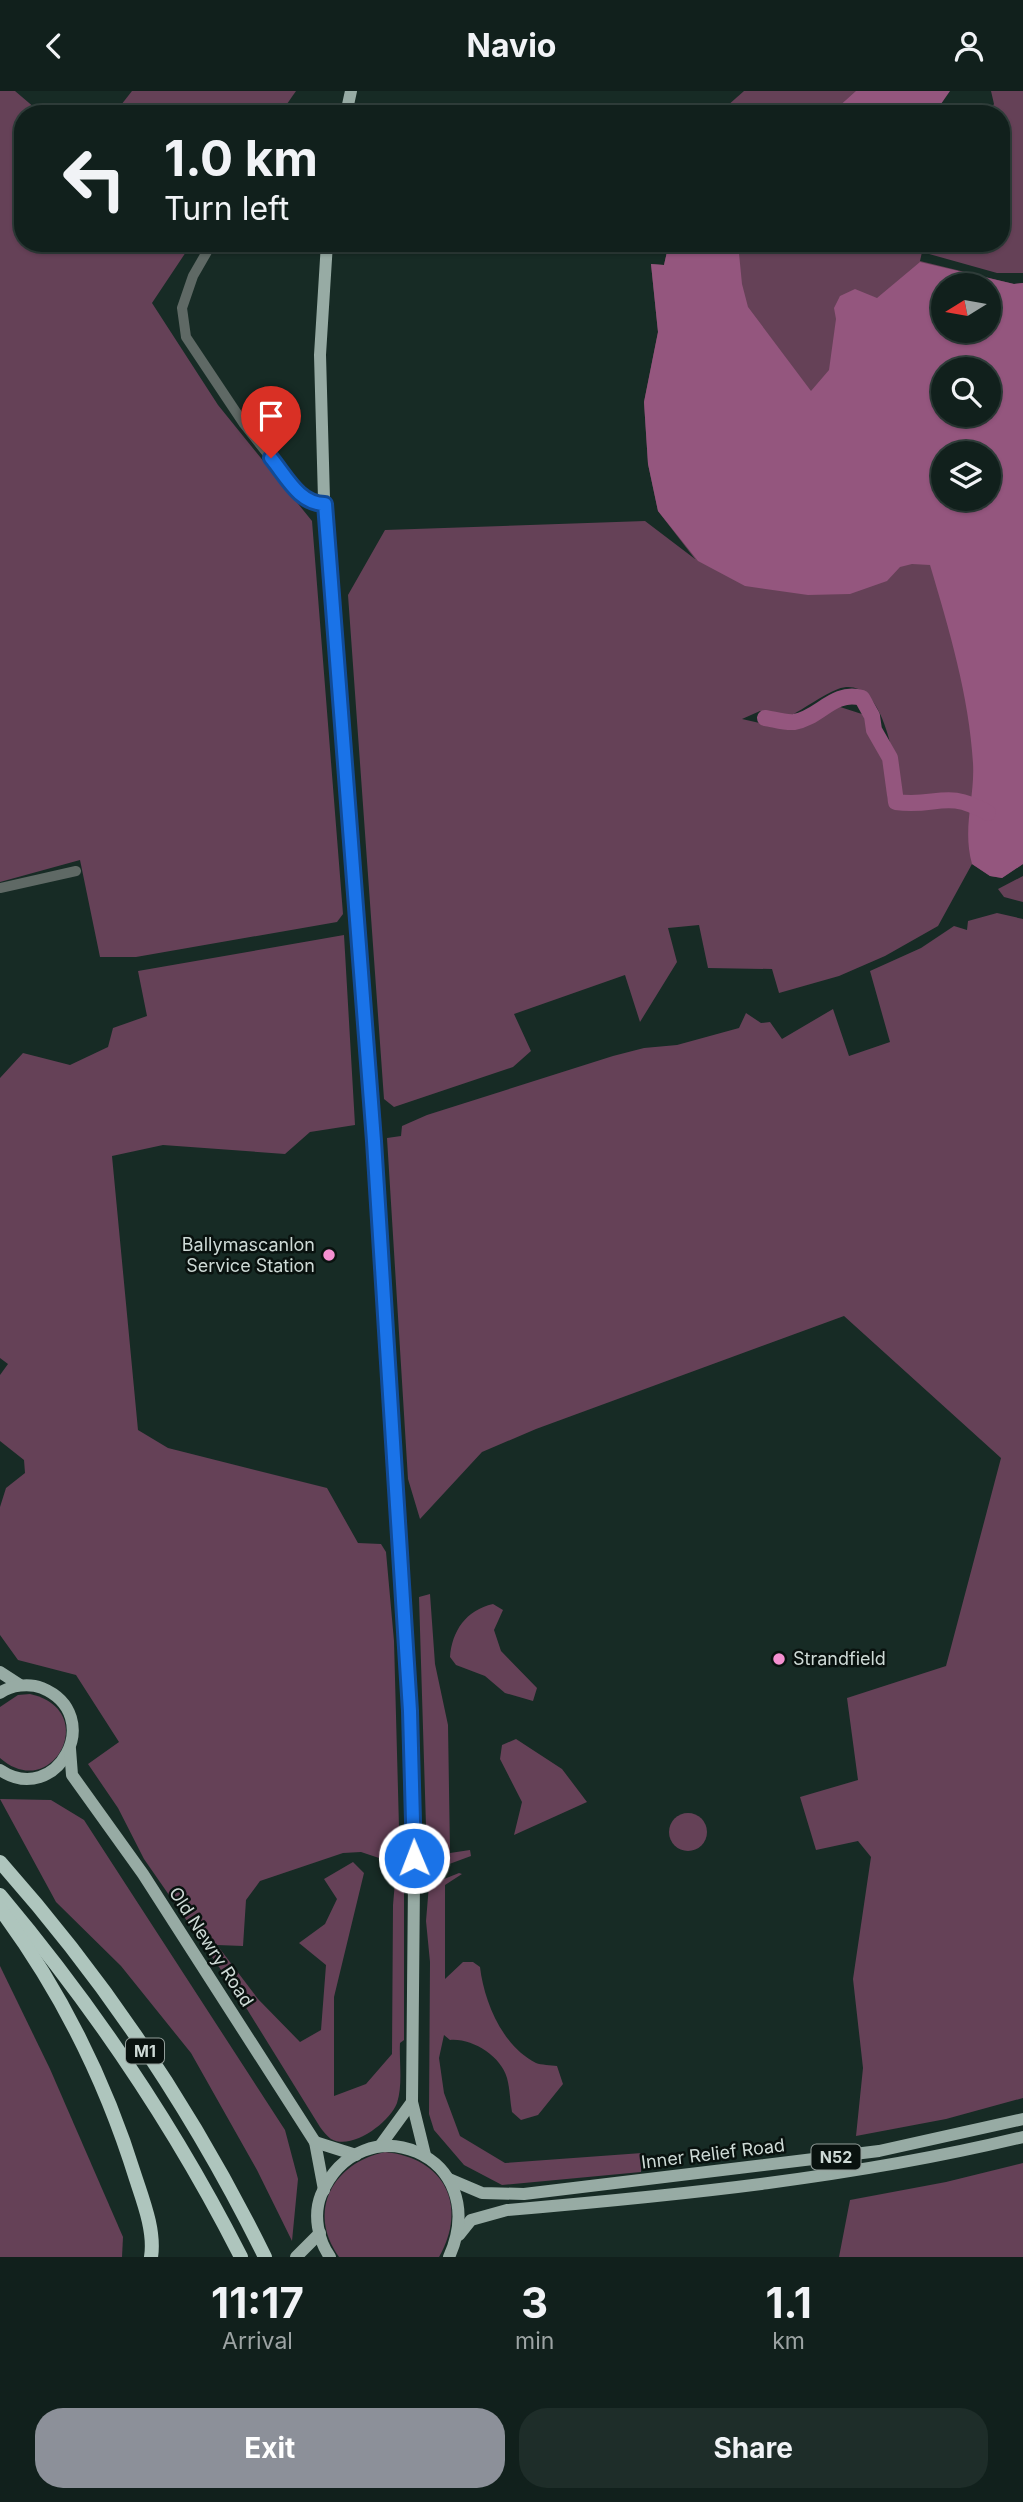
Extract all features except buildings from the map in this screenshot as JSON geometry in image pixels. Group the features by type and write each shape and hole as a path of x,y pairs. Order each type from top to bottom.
{"highway":[{"name":"M1","path":"0,1862 71,1947 135,2035 176,2098 243,2213 265,2257"},
{"name":"M1","path":"0,1895 55,1961 141,2082 241,2257"},
{"path":"0,1909 53,1987 95,2067 123,2136 143,2202 151,2235 151,2257"}],"main road":[{"path":"326,252 320,355 325,504 359,926 410,1711 414,1880 412,2102 425,2155"},
{"path":"0,1672 20,1685"},
{"path":"0,1693 20,1685 36,1686 51,1692 63,1703 72,1725 72,1775 50,1773 21,1779 0,1770"},
{"path":"50,1773 70,1749"},
{"name":"Old Newry Road","path":"72,1775 144,1874 315,2142 324,2190"},
{"path":"380,2146 412,2102"},
{"name":"Inner Relief Road","path":"449,2179 482,2193 524,2194 879,2151 1023,2119"},
{"name":"Inner Relief Road","path":"459,2235 471,2220 507,2210 827,2176 915,2162 1023,2137"},
{"path":"315,2142 356,2155"},
{"path":"330,2257 320,2233 319,2201 335,2170 356,2155 380,2146 406,2148 425,2155"},
{"name":"N52","path":"425,2155 449,2179 459,2200 459,2235 449,2257"},
{"path":"296,2257 320,2233"}],"street":[{"path":"207,252 193,275 182,308 186,337 244,424 298,492 314,504 325,504"},
{"path":"0,888 76,871"}],"shaded area":[{"path":"0,91 15,91 31,105 14,105 14,252 186,252 152,303 218,405 312,521 343,914 337,922 136,957 100,957 80,860 0,882"},
{"path":"132,91 296,91 286,105 121,105"},
{"path":"744,91 867,91 857,105 728,105"},
{"path":"856,91 950,91 940,105 840,105"},
{"path":"991,91 1023,91 1023,273 997,273 922,252 1010,252 1010,105 993,105"},
{"path":"667,252 672,252 693,329 931,491 931,511 1001,511 1001,441 996,441 1023,393 988,805 951,793 913,800 899,797 895,765 885,726 877,708 867,695 854,688 838,689 790,716 760,711 742,719 787,729 837,706 865,715 868,732 884,759 888,800 910,806 947,805 971,811 991,825 1023,864 1002,878 990,876 972,864 938,926 885,956 839,976 779,993 772,969 708,968 699,925 668,928 677,962 640,1022 625,975 514,1014 531,1051 513,1067 394,1107 384,1099 348,595 385,530 645,521 695,559 658,511 648,464 644,402 658,332 651,264 664,265"},
{"path":"667,252 739,252 742,284 748,307 811,391 829,370 836,319 834,308 840,296 855,289 877,298 920,262 967,273 931,273 931,343 1001,343 1001,281 1023,283 1023,864 1002,878 990,876 972,864 969,851 968,825 973,776 971,738 963,688 930,565 912,564 900,567 887,581 850,594 808,595 745,586 698,561 658,511 648,464 644,402 658,332 651,264 664,265"},
{"path":"712,252 922,252 920,261 969,273 931,273 931,343 999,343 994,357 931,357 931,427 943,427 943,441 931,441 931,466 915,484 727,335"},
{"path":"1001,281 1023,283 1001,339"},
{"path":"1023,876 1023,902 1004,897 998,889"},
{"path":"997,913 1023,919 1023,2098 946,2119 856,2136 863,2068 853,1979 871,1857 858,1841 816,1850 800,1797 858,1780 847,1698 946,1666 1001,1458 844,1316 536,1429 482,1452 420,1519 408,1479 387,1138 401,1136 402,1126 427,1115 613,1056 644,1048 677,1045 739,1028 746,1013 761,1023 770,1022 782,1039 833,1009 849,1056 890,1042 870,971 921,948 954,926 967,930 968,921"},
{"path":"344,935 355,1125 310,1132 285,1154 163,1145 112,1156 138,1430 168,1448 327,1488 358,1543 381,1544 386,1552 394,1641 400,1865 361,1852 343,1853 260,1881 246,1900 243,1946 217,1945 258,1999 300,2042 321,2030 326,1965 299,1943 325,1924 337,1899 324,1879 353,1862 364,1873 334,1997 334,2096 366,2084 392,2054 395,1882 404,1886 404,2040 400,2043 399,2096 393,2110 379,2126 359,2138 340,2142 331,2139 320,2127 237,1993 144,1859 118,1808 88,1764 119,1742 76,1675 18,1660 0,1635 0,1507 6,1488 25,1473 24,1460 0,1441 0,1375 8,1364 0,1358 0,1078 23,1053 70,1065 108,1047 113,1028 147,1016 138,971"},
{"path":"430,1594 435,1664 448,1725 450,1853 470,1850 471,1856 433,1870 427,1859 419,1597"},
{"path":"493,1604 503,1610 494,1630 501,1651 537,1688 533,1701 505,1693 485,1676 456,1665 450,1657 457,1630 462,1623 475,1611"},
{"path":"30,1694 52,1703 63,1717 66,1733 61,1749 51,1762 37,1770 19,1769 0,1758 0,1707 18,1695"},
{"path":"516,1739 562,1769 587,1802 514,1835 522,1802 500,1759 502,1745"},
{"path":"0,1799 51,1800 84,1820 285,2130 298,2179 292,2241 257,2170 191,2053 121,1966 56,1902"},
{"path":"688,1813 701,1819 707,1832 701,1845 688,1851 675,1845 669,1832 675,1819"},
{"path":"462,1874 445,1885 445,1979 463,1962 473,1962 480,1967 491,2008 504,2034 513,2046 536,2063 557,2066 563,2084 538,2115 521,2120 512,2112 507,2078 499,2063 476,2045 450,2040 444,2035 439,2058 444,2093 460,2136 505,2163 642,2153 641,2172 502,2185 464,2165 434,2130 429,2114 430,1962 426,1921 429,1885"},
{"path":"0,1966 50,2069 123,2237 122,2257 0,2257"},
{"path":"385,2152 406,2156 423,2164 436,2174 445,2188 450,2203 451,2220 439,2257 339,2257 329,2240 325,2206 330,2191 351,2167"},
{"path":"1023,2163 1023,2257 839,2257 850,2200 946,2182"}],"waterway":[{"path":"765,718 794,722 843,698 862,698 872,716 874,730 890,758 896,802 951,800 988,813"}],"place":[{"name":"Ballymascanlon Service Station","path":"329,1255"},
{"name":"Strandfield","path":"779,1659"}],"route":[{"path":"271,458 304,499 314,504 325,504 355,865 374,1141 410,1711 414,1858"}]}
